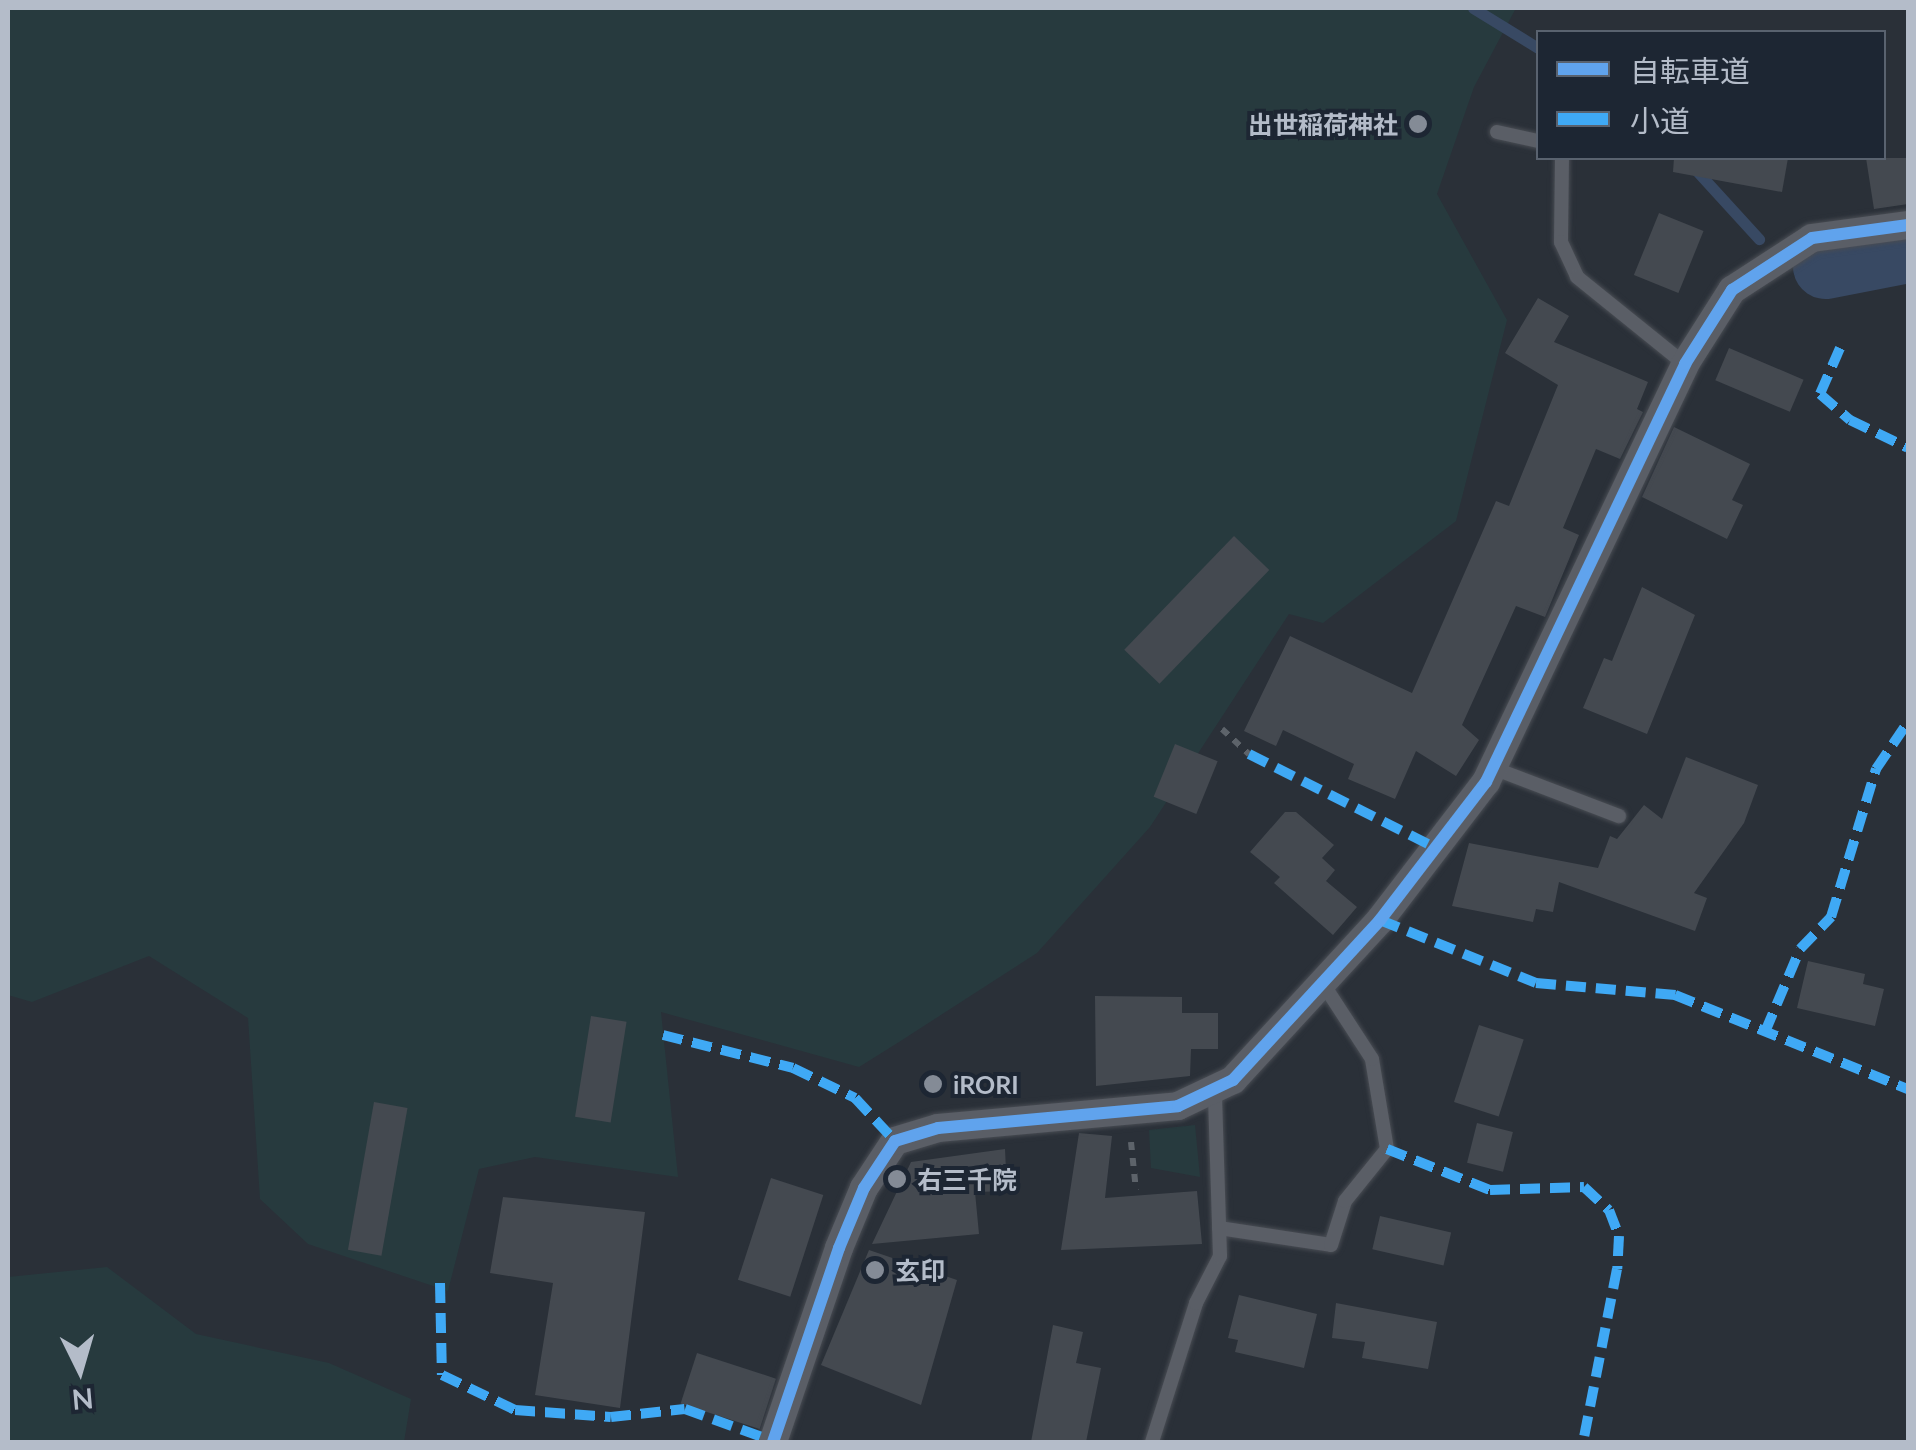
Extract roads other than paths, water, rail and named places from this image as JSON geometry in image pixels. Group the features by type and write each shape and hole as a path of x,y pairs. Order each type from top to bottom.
{"street":[{"path":"773,1442 839,1248 864,1188 895,1141 938,1128 1178,1106 1214,1093 1324,985 1493,768 1684,364 1732,290 1758,269 1812,238 1908,225"}],"lane":[{"path":"1498,132 1536,141"},
{"path":"1562,160 1561,242 1577,276 1684,364"},
{"path":"1493,768 1619,816"},
{"path":"1219,1228 1318,1248 1331,1246 1345,1201 1387,1149 1372,1059 1324,985"},
{"path":"1152,1442 1196,1303 1220,1256 1214,1093"}],"waterway":[{"path":"1473,8 1536,47"},
{"path":"1687,160 1759,239"},
{"path":"1825,266 1908,250"}],"place":[{"name":"出世稲荷神社","path":"1418,124"},
{"name":"iRORI","path":"933,1084"},
{"name":"右三千院","path":"897,1179"},
{"name":"玄印","path":"875,1270"}]}
